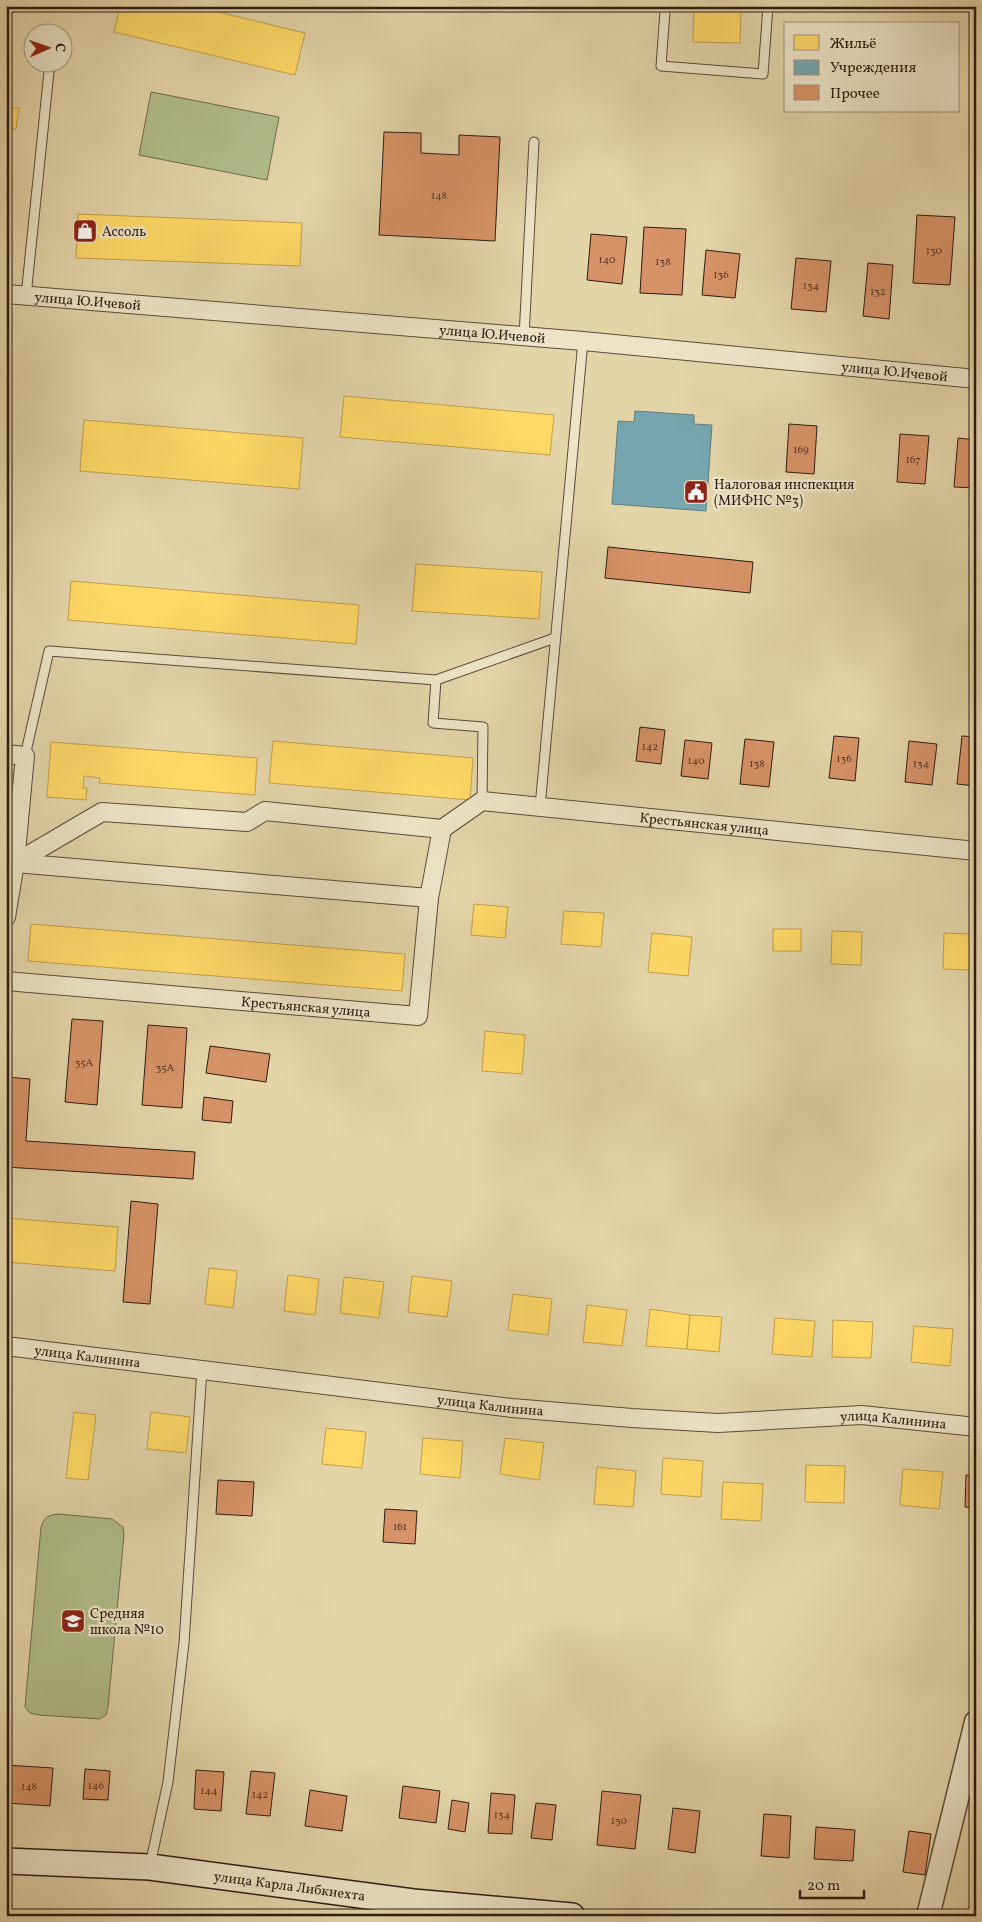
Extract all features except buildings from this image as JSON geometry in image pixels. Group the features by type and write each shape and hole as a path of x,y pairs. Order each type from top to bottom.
{"main road":[{"name":"улица Карла Либкнехта","path":"6,1861 150,1867 413,1902 572,1916"}],"street":[{"name":"улица Ю.Ичевой","path":"6,294 583,341 976,379"},
{"path":"6,754 25,756 11,861 6,917"},
{"name":"Крестьянская улица","path":"482,801 976,850"},
{"path":"11,861 102,812 247,822 265,811 442,829 482,801"},
{"name":"Крестьянская улица","path":"6,981 418,1016 429,898 442,829"},
{"path":"11,861 429,898"},
{"name":"улица Калинина","path":"6,1346 512,1408 718,1423 862,1415 976,1427"},
{"path":"928,1916 976,1722"}],"lane":[{"path":"665,11 661,66 763,74 768,6"},
{"path":"26,296 49,72"},
{"path":"524,337 534,142"},
{"path":"540,807 583,341"},
{"path":"25,756 50,651 436,680 555,638"},
{"path":"436,680 433,723 483,727 482,801"},
{"path":"150,1867 168,1782 184,1643 202,1369"}],"green space":[{"path":"151,92 279,117 267,180 139,155"},
{"path":"58,1514 112,1519 123,1527 124,1535 108,1707 106,1715 100,1719 39,1715 30,1713 25,1707 41,1527 47,1518"}],"place":[{"name":"Ассоль","path":"85,231"},
{"name":"Налоговая инспекция (МИФНС №3)","path":"696,492"},
{"name":"Средняя школа №10","path":"73,1621"}]}
